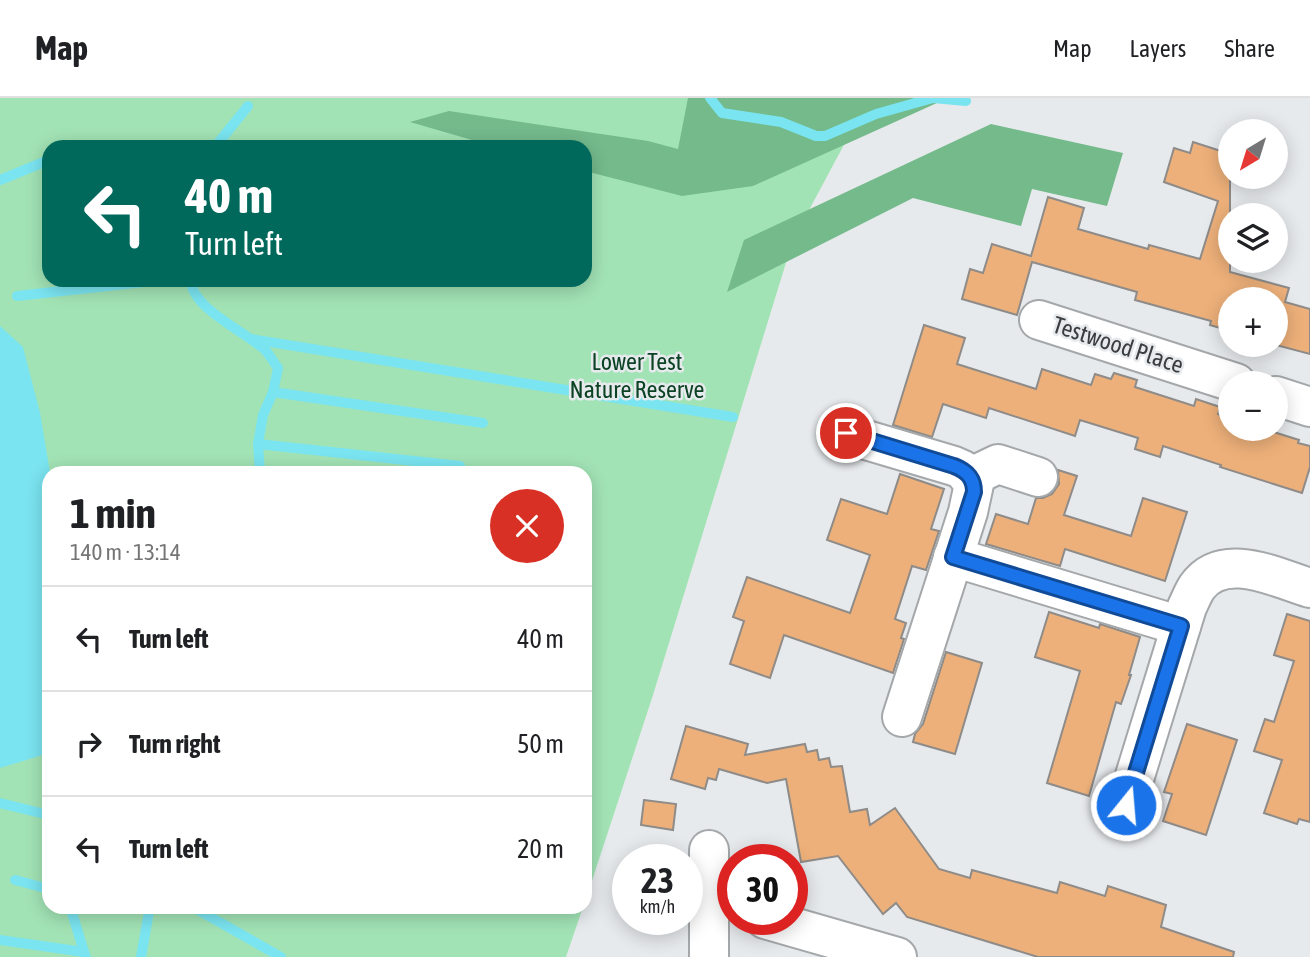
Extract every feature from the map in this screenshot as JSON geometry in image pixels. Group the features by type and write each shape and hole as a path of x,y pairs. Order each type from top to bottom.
{"street":[{"name":"Testwood Place","path":"1040,320 1218,377"},
{"path":"1288,400 1310,407"},
{"path":"846,433 964,470 969,495 953,557 902,717"},
{"path":"969,495 998,464 1038,477"},
{"path":"953,557 1181,626"},
{"path":"1126,805 1181,626 1198,586 1211,575 1228,568 1254,570 1310,588"},
{"path":"709,850 717,893"},
{"path":"709,957 717,928"},
{"path":"808,931 897,957"}],"green space":[{"name":"Lower Test Nature Reserve","path":"0,98 869,98 793,240 653,695 592,881 592,466 42,466 42,914 581,914 566,957 0,957"},
{"path":"688,98 948,98 753,186 682,196 592,173 592,140 472,140 410,122 449,111 648,141 678,149"},
{"path":"991,124 1123,153 1107,206 1032,189 1021,226 913,198 727,292 744,240"}],"water":[{"path":"0,326 23,347 40,413 49,466 42,466 42,755 0,768"}],"building":[{"path":"1193,142 1218,150 1218,189 1230,189 1230,203 1218,203 1218,273 1234,273 1285,287 1218,287 1218,327 1210,325 1211,321 1135,300 1137,292 1032,262 1017,315 962,299 970,269 983,273 992,244 1031,256 1048,197 1084,208 1078,229 1148,249 1149,245 1200,259 1218,201 1164,182 1174,148 1190,153"},
{"path":"1288,303 1310,309 1310,354 1288,348"},
{"path":"924,325 965,338 957,364 1036,389 1042,369 1091,385 1095,374 1111,379 1114,373 1137,380 1135,387 1194,406 1196,399 1218,406 1218,441 1288,441 1288,437 1299,440 1298,443 1310,446 1310,467 1302,493 1163,446 1160,457 1135,449 1138,438 1080,420 1075,436 989,408 986,418 943,404 932,437 893,425"},
{"path":"1058,470 1077,476 1064,515 1131,536 1143,498 1187,512 1165,581 1065,549 1060,566 986,544 996,514 1028,524 1036,498 1052,494 1059,484"},
{"path":"900,474 944,489 931,529 939,531 926,570 912,566 895,619 906,623 893,673 784,635 770,678 730,664 744,621 733,617 747,577 850,613 870,555 827,540 841,499 887,514"},
{"path":"1049,612 1099,628 1100,624 1140,637 1131,675 1121,704 1116,702 1089,796 1047,783 1080,671 1035,657"},
{"path":"1287,614 1310,621 1310,822 1299,819 1297,824 1264,813 1282,760 1254,751 1265,719 1274,722 1294,661 1274,655"},
{"path":"946,652 982,663 955,754 913,742 915,734 923,724"},
{"path":"1187,724 1237,740 1206,835 1163,821 1172,794 1164,792"},
{"path":"686,726 748,744 745,755 805,744 807,752 817,750 819,760 829,758 831,767 842,766 850,812 867,809 870,825 895,808 939,869 970,878 972,870 1057,893 1060,882 1105,896 1108,886 1166,905 1161,927 1234,952 1233,957 1038,957 907,917 896,903 883,914 838,856 808,861 808,844 798,844 786,779 767,783 719,769 716,780 708,778 705,789 671,779"},
{"path":"644,800 676,804 673,830 641,825"}],"waterway":[{"path":"710,98 722,113 781,122 816,136 825,136 876,114 933,98"},
{"path":"933,98 966,101"},
{"path":"221,140 248,106"},
{"path":"0,180 42,163"},
{"path":"17,296 99,287"},
{"path":"192,287 209,310 265,350 278,368 273,392 263,415 258,444 260,466"},
{"path":"251,339 733,417"},
{"path":"273,392 483,423"},
{"path":"258,444 460,466"},
{"path":"0,803 42,813"},
{"path":"15,880 42,887"},
{"path":"72,914 84,952"},
{"path":"141,957 149,914"},
{"path":"205,914 281,957"},
{"path":"0,940 84,952 86,957"}],"route":[{"path":"846,433 954,466 971,477 974,492 953,557 1181,626 1126,805"}]}
